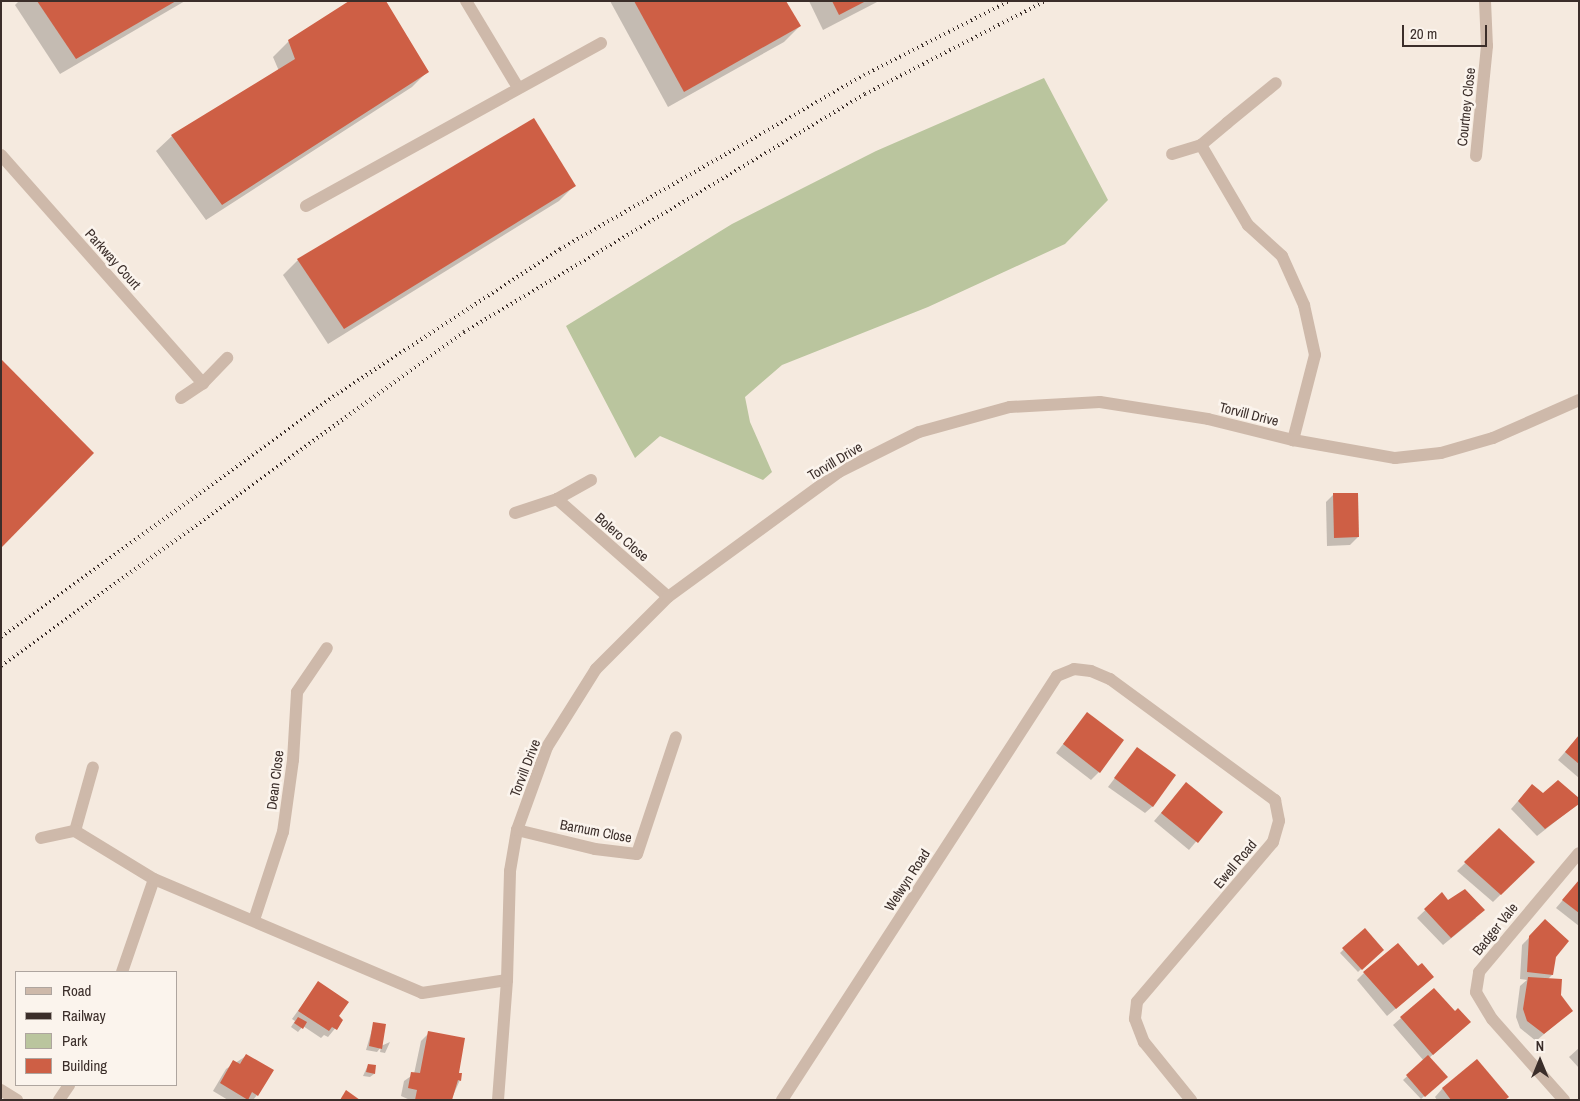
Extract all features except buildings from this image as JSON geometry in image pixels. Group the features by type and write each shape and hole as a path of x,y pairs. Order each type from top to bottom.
{"street":[{"path":"466,1 517,86"},
{"name":"Courtney Close","path":"1476,156 1487,46 1485,1"},
{"path":"306,206 517,86 601,43"},
{"path":"1172,154 1201,144 1276,83"},
{"path":"1201,144 1248,224 1282,256 1304,306 1315,355 1293,440"},
{"name":"Parkway Court","path":"1,155 202,383"},
{"path":"181,398 202,383 227,358"},
{"name":"Torvill Drive","path":"498,1100 507,980 510,871 517,830 547,747 596,669 668,597 839,472 919,432 1010,407 1100,402 1208,419 1293,440 1395,458 1441,453 1493,438 1579,400"},
{"path":"515,513 556,499 591,480"},
{"name":"Bolero Close","path":"556,499 668,597"},
{"name":"Dean Close","path":"254,920 283,832 294,760 297,692 327,648"},
{"name":"Ewell Road","path":"1057,676 1074,669 1091,671 1110,679 1275,800 1279,821 1273,842 1137,1002 1135,1019 1144,1042 1191,1100"},
{"name":"Welwyn Road","path":"782,1100 1057,676"},
{"name":"Barnum Close","path":"517,830 596,849 637,854 676,737"},
{"path":"75,831 94,767"},
{"path":"42,838 75,831 154,878 254,920 320,952 422,993 507,980"},
{"name":"Badger Vale","path":"1564,1100 1492,1019 1476,992 1479,972 1579,853"},
{"path":"122,971 154,878"},
{"path":"59,1100 68,1086"},
{"path":"1,1090 17,1100"}],"green space":[{"path":"1044,78 1108,200 1065,244 928,307 782,365 745,397 750,422 772,472 763,480 660,436 635,458 566,326 732,224 876,151"}],"railway":[{"path":"1,637 337,394 560,249 864,75 1009,1"},
{"path":"1,666 464,332 865,94 1045,1"}]}
